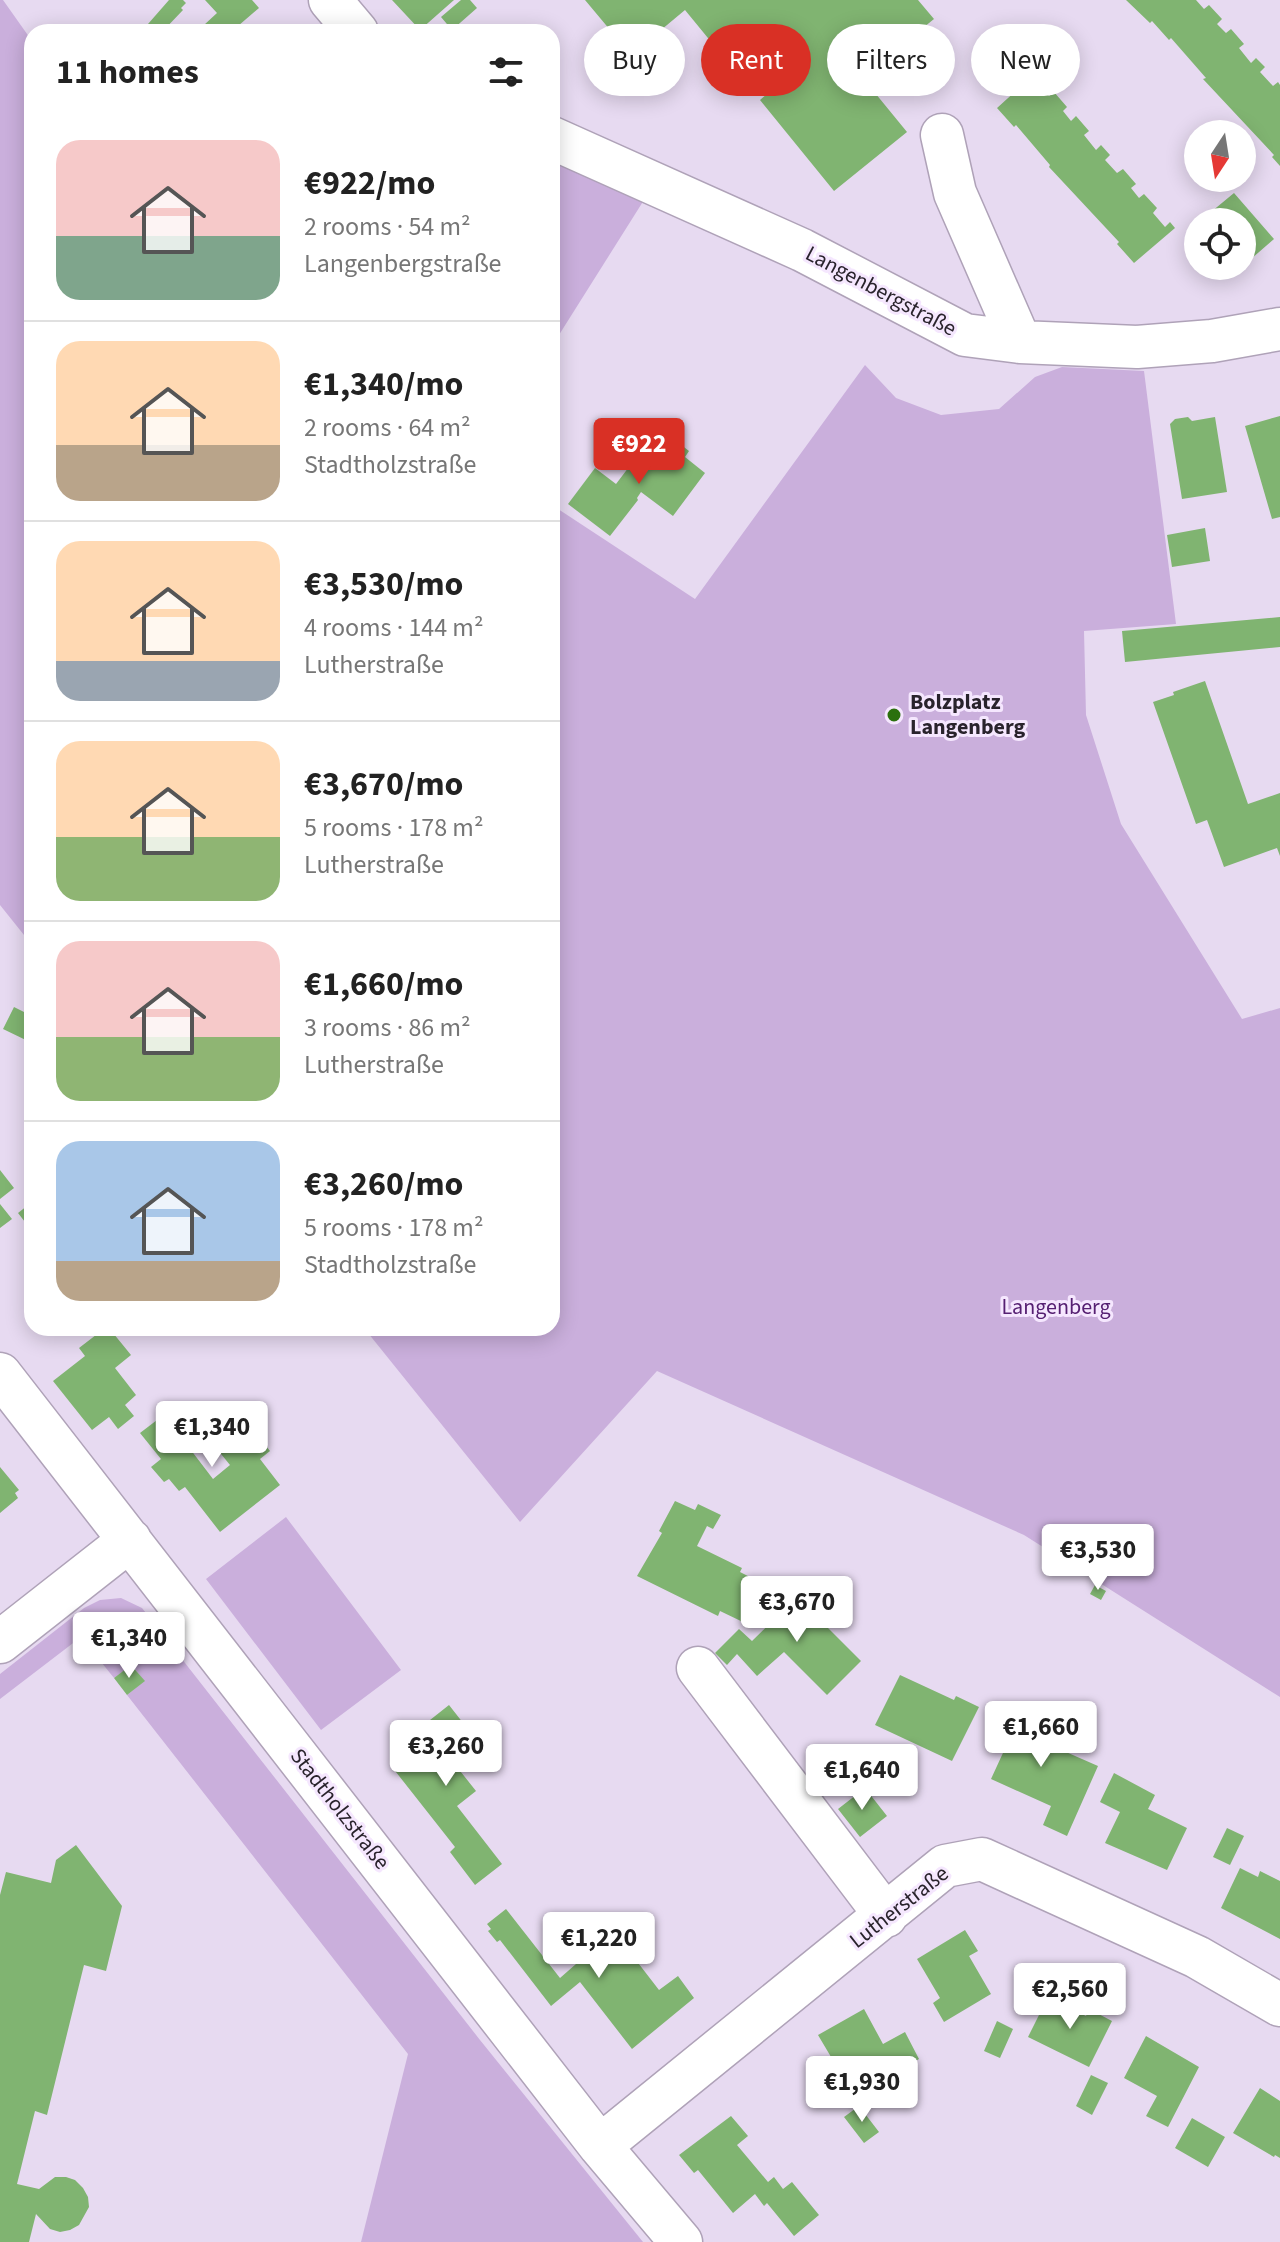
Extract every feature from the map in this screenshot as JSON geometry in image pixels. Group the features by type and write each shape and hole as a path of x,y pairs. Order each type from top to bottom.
{"street":[{"path":"330,0 350,24"},
{"path":"942,135 955,193 1020,342"},
{"name":"Langenbergstraße","path":"560,142 802,250 965,335 1020,342 1137,347 1212,341 1280,329"},
{"name":"Stadtholzstraße","path":"0,1374 600,2146 681,2242"},
{"path":"0,1642 130,1540"},
{"path":"698,1668 886,1916"},
{"name":"Lutherstraße","path":"600,2146 945,1866 982,1859 1197,1957 1280,2005"}],"green space":[{"path":"0,0 3,0 24,30 24,935 0,905"},
{"path":"560,161 644,200 560,333"},
{"name":"Langenberg","path":"865,365 896,398 941,415 999,409 1035,377 1062,367 1144,371 1176,624 1084,631 1086,715 1121,824 1242,1019 1280,1008 1280,1697 1024,1535 657,1371 520,1522 370,1336 560,1336 560,510 695,599"},
{"path":"286,1517 401,1670 321,1730 206,1579"},
{"path":"121,1598 142,1608 480,2040 643,2242 361,2242 408,2054 127,1695 144,1681 132,1665 114,1678 81,1637 0,1699 0,1674 84,1608 100,1600"}],"building":[{"path":"169,0 183,0 186,3 170,24 148,24"},
{"path":"205,0 252,0 259,8 240,24 205,24 217,13"},
{"path":"392,0 454,0 427,24 414,24"},
{"path":"461,0 470,0 477,8 459,24 447,24 441,17"},
{"path":"585,0 918,0 934,19 928,24 827,24 827,96 878,96 907,132 834,191 760,100 765,96 811,96 811,24 701,24 701,30 685,10 668,24 605,24"},
{"path":"1126,0 1196,0 1204,9 1209,5 1222,19 1217,24 1226,33 1231,29 1244,44 1239,48 1251,63 1256,58 1265,67 1260,72 1273,86 1278,82 1280,85 1280,166 1256,136 1256,120 1241,120 1171,38 1169,40 1152,21 1150,23"},
{"path":"1010,96 1057,96 1067,107 1063,111 1071,121 1076,116 1089,131 1084,135 1096,150 1101,145 1110,155 1105,160 1117,173 1123,169 1136,184 1131,188 1139,198 1144,194 1157,208 1153,213 1165,227 1170,222 1175,228 1134,263 1016,125 1014,127 997,108"},
{"path":"1234,193 1247,208 1216,208"},
{"path":"1256,218 1274,239 1256,255"},
{"path":"1280,416 1280,517 1272,519 1245,426"},
{"path":"1188,417 1192,421 1215,417 1227,492 1182,499 1170,424 1175,419"},
{"path":"654,434 676,450 680,444 689,451 685,457 705,473 673,516 641,492 610,536 568,504 595,468 616,484"},
{"path":"1205,528 1210,561 1172,567 1167,535"},
{"path":"1280,617 1280,647 1125,662 1122,631"},
{"path":"1205,681 1248,804 1280,793 1280,856 1277,848 1224,867 1207,820 1196,824 1153,702"},
{"path":"14,1007 24,1012 24,1039 3,1029"},
{"path":"0,1170 14,1188 0,1199"},
{"path":"0,1204 12,1219 0,1228"},
{"path":"95,1336 116,1336 131,1355 115,1368 136,1395 125,1405 134,1416 118,1429 109,1417 92,1430 53,1381 85,1356 79,1348"},
{"path":"174,1407 195,1433 184,1441 213,1479 230,1465 217,1449 249,1424 270,1451 260,1459 280,1485 220,1532 185,1487 179,1491 169,1479 164,1482 151,1467 161,1459 140,1433"},
{"path":"0,1467 19,1490 15,1493 18,1498 0,1513"},
{"path":"675,1501 695,1510 698,1504 721,1515 713,1529 707,1526 697,1546 742,1568 740,1572 777,1591 745,1623 720,1611 718,1616 637,1576 662,1533 659,1531"},
{"path":"1095,1585 1106,1591 1101,1600 1090,1594"},
{"path":"804,1590 835,1613 826,1626 861,1661 827,1695 784,1652 757,1676 737,1654 727,1665 715,1653 739,1629 752,1641"},
{"path":"89,1631 100,1645 92,1651 81,1637"},
{"path":"131,1665 145,1681 127,1695 114,1678"},
{"path":"900,1675 954,1700 956,1696 979,1707 952,1761 875,1725"},
{"path":"1008,1703 1043,1718 1034,1738 1098,1766 1067,1836 1043,1825 1051,1806 991,1779 1008,1742 992,1735"},
{"path":"449,1705 478,1742 453,1762 476,1791 457,1806 502,1864 475,1885 450,1852 455,1847 392,1767 409,1754 401,1743"},
{"path":"1114,1773 1155,1795 1148,1809 1187,1828 1167,1870 1105,1843 1120,1812 1100,1802"},
{"path":"865,1788 887,1816 860,1837 838,1809"},
{"path":"1227,1828 1244,1836 1230,1865 1213,1857"},
{"path":"76,1845 122,1906 106,1971 84,1965 47,2115 35,2111 17,2184 39,2189 55,2177 66,2177 83,2188 89,2207 79,2225 70,2230 60,2232 50,2229 36,2214 29,2242 0,2242 0,1895 6,1872 51,1883 56,1860"},
{"path":"1240,1868 1258,1877 1260,1871 1280,1881 1280,1939 1221,1908"},
{"path":"506,1909 560,1978 584,1957 573,1943 590,1930 600,1944 615,1933 659,1990 678,1976 694,1998 632,2049 580,1982 551,2006 500,1940 497,1942 488,1931 491,1929 487,1924"},
{"path":"965,1930 978,1951 969,1956 991,1994 944,2022 933,2003 940,1998 917,1959"},
{"path":"1048,1997 1086,2016 1089,2009 1112,2021 1089,2067 1028,2037"},
{"path":"864,2009 883,2044 905,2032 919,2059 899,2070 901,2074 892,2078 889,2073 853,2094 818,2035"},
{"path":"997,2021 1013,2029 1000,2058 984,2051"},
{"path":"1146,2036 1199,2067 1168,2127 1146,2116 1157,2096 1124,2078"},
{"path":"1091,2075 1108,2083 1092,2115 1076,2106"},
{"path":"1260,2088 1280,2101 1280,2158 1233,2133"},
{"path":"859,2106 879,2132 864,2143 844,2117"},
{"path":"731,2116 748,2136 737,2145 768,2182 774,2177 783,2189 792,2182 819,2215 794,2236 767,2203 764,2206 755,2194 733,2213 698,2170 694,2173 679,2155"},
{"path":"1192,2118 1225,2137 1208,2167 1175,2148"}],"place":[{"name":"Bolzplatz Langenberg","path":"894,715"}]}
